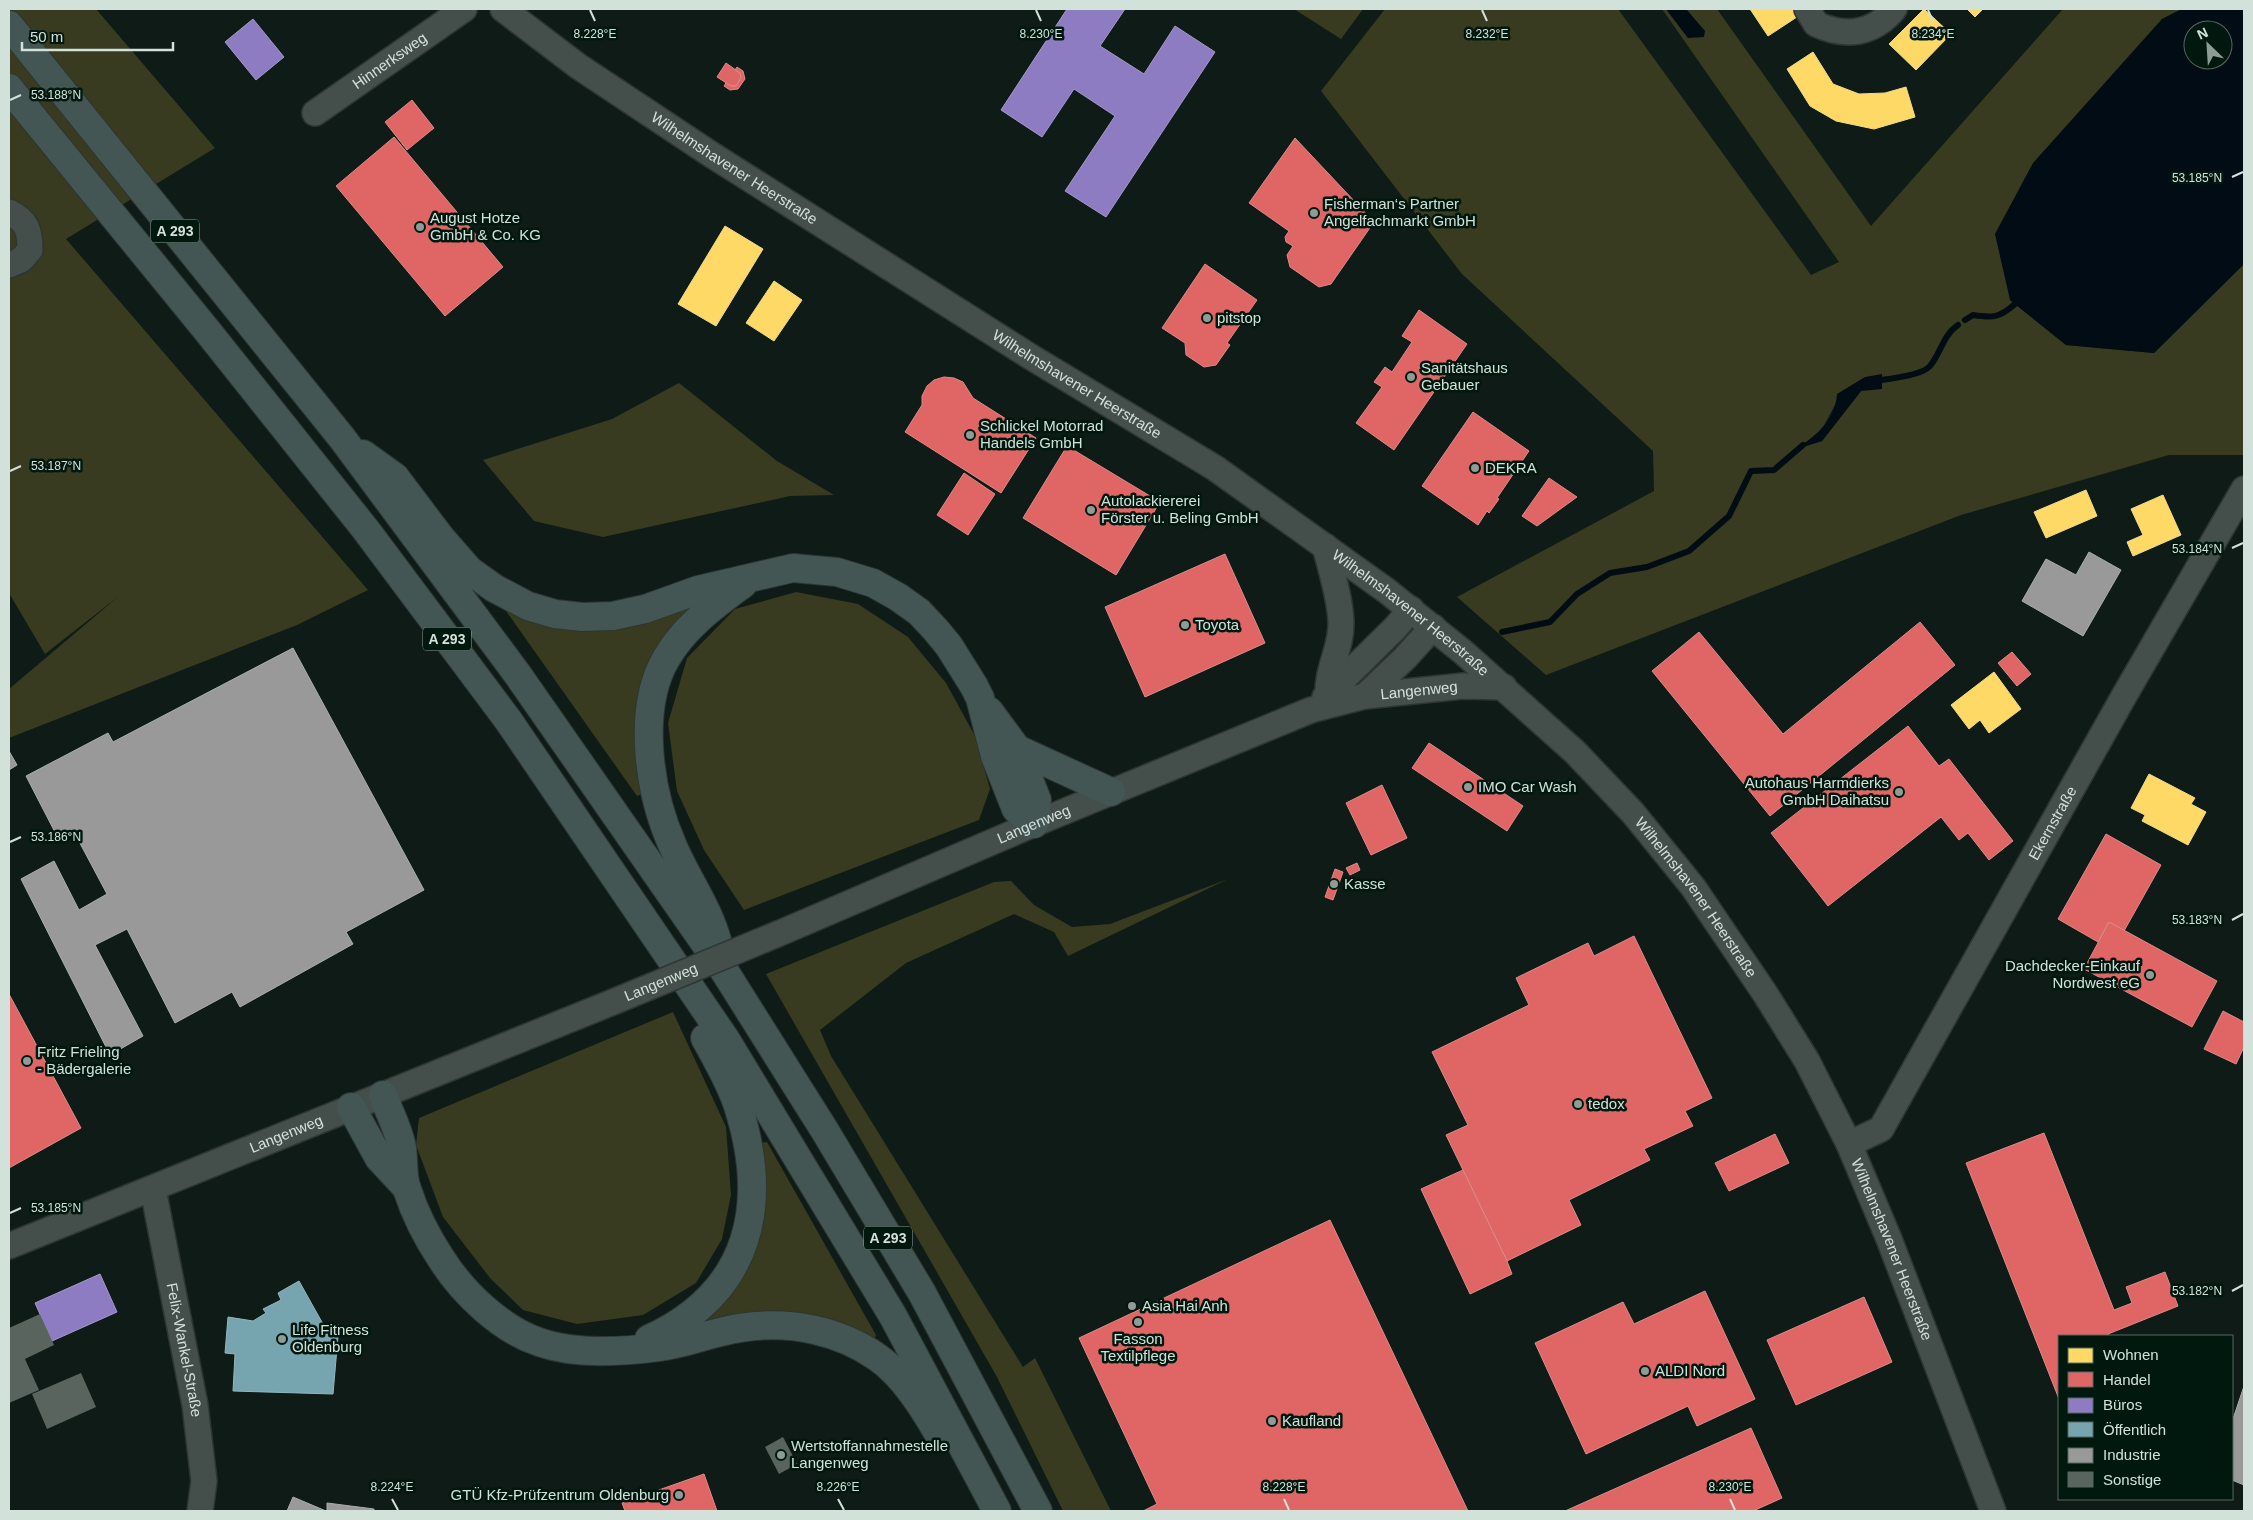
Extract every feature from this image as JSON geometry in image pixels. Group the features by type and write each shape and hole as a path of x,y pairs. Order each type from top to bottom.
{"highway":[{"name":"A 293","path":"9,25 342,438 518,675 725,972 825,1131 922,1293 1038,1511"},
{"name":"A 293","path":"9,88 209,332 372,538 508,720 726,1040 893,1316 997,1511"},
{"path":"342,438 395,477 441,538 469,570 494,588 528,606 564,615 582,617 613,616 646,609 698,590 793,568 837,572 874,584 898,597 919,612 949,646 980,698 1017,749 1037,800 1034,824"},
{"path":"725,972 713,926 671,844 653,790 649,742 651,711 656,684 666,658 683,635 708,611 750,579"},
{"path":"980,698 995,756 1016,809 1034,824"},
{"path":"1017,749 1110,792"},
{"path":"619,1350 666,1331 693,1313 712,1296 728,1276 738,1255 747,1233 753,1197 751,1160 736,1101 705,1038 674,990 669,958"},
{"path":"383,1094 402,1146 406,1187 421,1222 442,1260 465,1290 486,1310 514,1330 538,1342 585,1350 661,1347 709,1334 770,1325 794,1325 826,1333 852,1343 878,1357 897,1375 911,1393 930,1420 981,1511"},
{"path":"351,1108 379,1158 406,1187"}],"street":[{"name":"Hinnerksweg","path":"315,113 464,9"},
{"name":"Wilhelmshavener Heerstraße","path":"503,9 578,66 712,156 1032,357 1215,468 1325,546 1433,627 1504,687 1574,752 1633,813 1693,887 1800,1049 1850,1144 1890,1240 1993,1511"},
{"path":"1806,9 1816,24 1839,32 1873,28 1894,9"},
{"path":"9,212 23,220 30,236 30,250 21,260 9,265"},
{"name":"Ekernstraße","path":"1850,1144 1881,1129 2124,696 2244,489"},
{"path":"1319,702 1338,651 1341,622 1325,546"},
{"name":"Langenweg","path":"1319,702 1411,610"},
{"name":"Langenweg","path":"1365,696 1405,658 1433,627"},
{"name":"Langenweg","path":"9,1246 780,933 1319,702 1463,686 1504,687"},
{"name":"Felix-Wankel-Straße","path":"153,1189 179,1314 195,1405 204,1481 200,1511"}],"green space":[{"path":"9,9 96,9 215,148 66,239 368,590 297,625 9,738 9,689 119,596 45,654 9,593"},
{"path":"1294,9 1363,9 1341,39"},
{"path":"1385,9 1618,9 1811,275 1839,262 1662,9 1666,9 1688,38 1705,32 1686,9 1717,9 1871,226 2063,9 2182,9 2162,19 2010,300 2066,345 2154,353 2244,264 2244,455 2169,455 1961,515 1546,675 1457,597 1654,491 1653,451 1462,274 1321,91","holes":["1882,375 1861,391 1822,441 1798,448 1821,431 1836,403"]},
{"path":"679,383 777,461 834,495 790,496 603,537 534,521 483,460 612,419"},
{"path":"796,592 858,604 908,637 946,683 975,736 990,789 979,820 744,910 704,850 677,791 668,723 687,658 735,609"},
{"path":"687,605 689,609 664,639 636,740 642,794 637,796 506,611 508,608 552,627 573,630 606,627"},
{"path":"1228,879 1068,956 1054,932 1014,914 906,963 820,1030 831,1056 1023,1367 1035,1358 1111,1511 1063,1511 997,1377 766,974 994,882 1011,881 1034,905 1072,927 1110,924"},
{"path":"673,1012 726,1127 731,1195 722,1239 696,1283 643,1315 577,1324 523,1310 490,1278 443,1217 416,1145 419,1118"},
{"path":"767,1142 876,1335 872,1345 690,1332 734,1284 759,1143"}],"shaded area":[{"path":"1666,9 1686,9 1705,31 1704,37 1688,38"},
{"path":"2182,9 2244,9 2244,264 2154,353 2066,345 2010,300 1995,234 2033,163 2162,19"},
{"path":"1882,374 1882,389 1861,391 1822,441 1797,449 1824,426 1833,412 1837,394 1865,377"}],"building: Wohnen":[{"path":"1750,9 1796,9 1800,15 1768,36"},
{"path":"1924,9 1951,34 1916,70 1889,44"},
{"path":"1967,9 1983,9 1975,17"},
{"path":"1813,52 1833,84 1859,94 1885,93 1906,87 1915,117 1874,129 1836,121 1810,106 1787,69"},
{"path":"725,226 763,249 716,326 678,304"},
{"path":"774,281 802,300 774,341 746,323"},
{"path":"2086,490 2097,516 2046,538 2034,512"},
{"path":"2163,495 2181,535 2133,556 2127,542 2143,535 2131,509"},
{"path":"1994,672 2021,709 1989,733 1980,720 1969,729 1951,705"},
{"path":"2149,774 2195,798 2191,804 2206,812 2188,845 2142,821 2145,815 2131,808"}],"building: Handel":[{"path":"726,63 740,73 741,78 736,86 731,86 717,77"},
{"path":"737,67 743,71 745,79 738,89 730,90 724,86 726,83 736,86 741,78 740,73 735,70"},
{"path":"412,100 434,128 407,150 385,122"},
{"name":"August Hotze GmbH & Co. KG","path":"394,137 503,267 445,316 336,186"},
{"name":"Fisherman‘s Partner Angelfachmarkt GmbH","path":"1295,138 1374,222 1331,284 1319,287 1290,267 1287,255 1293,246 1286,242 1285,237 1289,231 1249,203"},
{"name":"pitstop","path":"1205,264 1257,300 1227,343 1230,345 1216,365 1204,367 1186,355 1185,343 1162,328"},
{"name":"Sanitätshaus Gebauer","path":"1419,310 1467,344 1394,450 1356,423 1382,387 1374,382 1385,367 1392,372 1412,342 1402,336"},
{"name":"Schlickel Motorrad Handels GmbH","path":"944,377 954,378 963,382 973,398 1036,438 1001,493 905,432 922,405 922,396 927,386 934,380"},
{"name":"DEKRA","path":"1473,412 1529,451 1497,498 1499,499 1489,513 1487,511 1478,525 1422,486"},
{"name":"Autolackiererei Förster u. Beling GmbH","path":"1067,446 1160,502 1116,575 1023,518"},
{"path":"964,473 995,494 968,535 937,515"},
{"path":"1549,478 1577,497 1537,526 1522,516"},
{"name":"Toyota","path":"1225,554 1265,643 1145,697 1105,607"},
{"path":"1920,622 1955,665 1770,816 1652,671 1699,632 1783,734"},
{"path":"2012,652 2031,674 2017,686 1998,663"},
{"name":"Autohaus Harmdierks GmbH Daihatsu","path":"1908,726 1939,766 1949,759 2013,841 1989,860 1968,833 1959,840 1941,817 1828,906 1771,833"},
{"name":"IMO Car Wash","path":"1429,743 1523,806 1507,831 1412,768"},
{"path":"1382,785 1407,838 1371,855 1346,803"},
{"path":"2106,834 2161,865 2124,931 2109,922 2098,942 2058,919"},
{"path":"1357,863 1360,870 1350,875 1346,868"},
{"name":"Kasse","path":"1335,869 1343,872 1333,900 1325,897"},
{"name":"Dachdecker-Einkauf Nordwest eG","path":"2109,922 2217,981 2192,1027 2084,969"},
{"name":"tedox","path":"1634,936 1712,1098 1685,1111 1693,1126 1644,1149 1650,1160 1569,1200 1581,1225 1507,1261 1446,1135 1468,1125 1432,1052 1529,1005 1516,978 1588,943 1594,956"},
{"name":"Fritz Frieling - Bädergalerie","path":"9,994 81,1128 9,1168"},
{"path":"2223,1011 2244,1022 2244,1047 2236,1064 2204,1049"},
{"path":"2044,1133 2114,1310 2132,1303 2126,1287 2165,1272 2178,1306 2108,1335 2058,1335 2058,1396 1966,1163"},
{"path":"1775,1134 1789,1163 1729,1191 1715,1163"},
{"path":"1463,1170 1512,1274 1470,1294 1421,1189"},
{"name":"Kaufland","path":"1330,1220 1468,1511 1143,1511 1157,1504 1079,1338"},
{"name":"ALDI Nord","path":"1705,1291 1755,1399 1697,1426 1688,1406 1586,1454 1535,1343 1623,1302 1634,1324"},
{"path":"1864,1297 1892,1362 1796,1405 1767,1340"},
{"path":"1751,1428 1782,1498 1753,1511 1565,1511"},
{"name":"GTÜ Kfz-Prüfzentrum Oldenburg","path":"704,1474 717,1511 625,1511 622,1503"}],"building: Büros":[{"path":"1067,9 1125,9 1100,46 1144,74 1175,26 1215,52 1106,217 1065,191 1115,116 1074,89 1042,137 1001,110"},
{"path":"253,19 284,57 256,80 225,42"},
{"path":"100,1274 117,1312 52,1341 35,1303"}],"building: Öffentlich":[{"name":"Life Fitness Oldenburg","path":"299,1281 323,1324 339,1325 333,1394 233,1391 235,1354 225,1353 228,1317 253,1321 266,1313 263,1309 281,1300 278,1293"}],"building: Industrie":[{"path":"2089,552 2121,570 2083,636 2022,601 2046,559 2076,575"},
{"path":"293,648 424,890 346,932 353,944 240,1007 232,992 175,1023 127,929 95,945 143,1036 110,1055 21,879 54,861 79,910 107,894 74,832 59,840 26,776 108,733 113,742"},
{"path":"9,751 17,765 9,770"},
{"path":"2244,1386 2244,1485 2233,1480 2233,1419"},
{"path":"293,1497 326,1511 287,1511"},
{"path":"327,1503 374,1509 374,1511 327,1511"}],"building: Sonstige":[{"path":"40,1314 54,1345 25,1359 39,1390 9,1403 9,1328"},
{"path":"81,1373 96,1407 47,1429 32,1394"},
{"name":"Wertstoffannahmestelle Langenweg","path":"783,1437 797,1464 779,1474 765,1447"}],"waterway":[{"path":"1965,320 1973,315 1996,316 2015,304"},
{"path":"1874,381 1904,377 1926,369 1934,361 1945,339 1958,325"},
{"path":"1502,632 1550,622 1577,594 1610,573 1647,567 1689,551 1729,516 1751,471 1774,470 1803,445"}],"place":[{"name":"Fisherman‘s Partner Angelfachmarkt GmbH","path":"1314,213"},
{"name":"August Hotze GmbH & Co. KG","path":"420,227"},
{"name":"pitstop","path":"1207,318"},
{"name":"Sanitätshaus Gebauer","path":"1411,377"},
{"name":"Schlickel Motorrad Handels GmbH","path":"970,435"},
{"name":"DEKRA","path":"1475,468"},
{"name":"Autolackiererei Förster u. Beling GmbH","path":"1091,510"},
{"name":"Toyota","path":"1185,625"},
{"name":"IMO Car Wash","path":"1468,787"},
{"name":"Autohaus Harmdierks GmbH Daihatsu","path":"1899,792"},
{"name":"Kasse","path":"1334,884"},
{"name":"Dachdecker-Einkauf Nordwest eG","path":"2150,975"},
{"name":"Fritz Frieling - Bädergalerie","path":"27,1061"},
{"name":"tedox","path":"1578,1104"},
{"name":"Asia Hai Anh","path":"1132,1306"},
{"name":"Fasson Textilpflege","path":"1138,1322"},
{"name":"Life Fitness Oldenburg","path":"282,1339"},
{"name":"ALDI Nord","path":"1645,1371"},
{"name":"Kaufland","path":"1272,1421"},
{"name":"Wertstoffannahmestelle Langenweg","path":"781,1455"},
{"name":"GTÜ Kfz-Prüfzentrum Oldenburg","path":"679,1495"}]}
